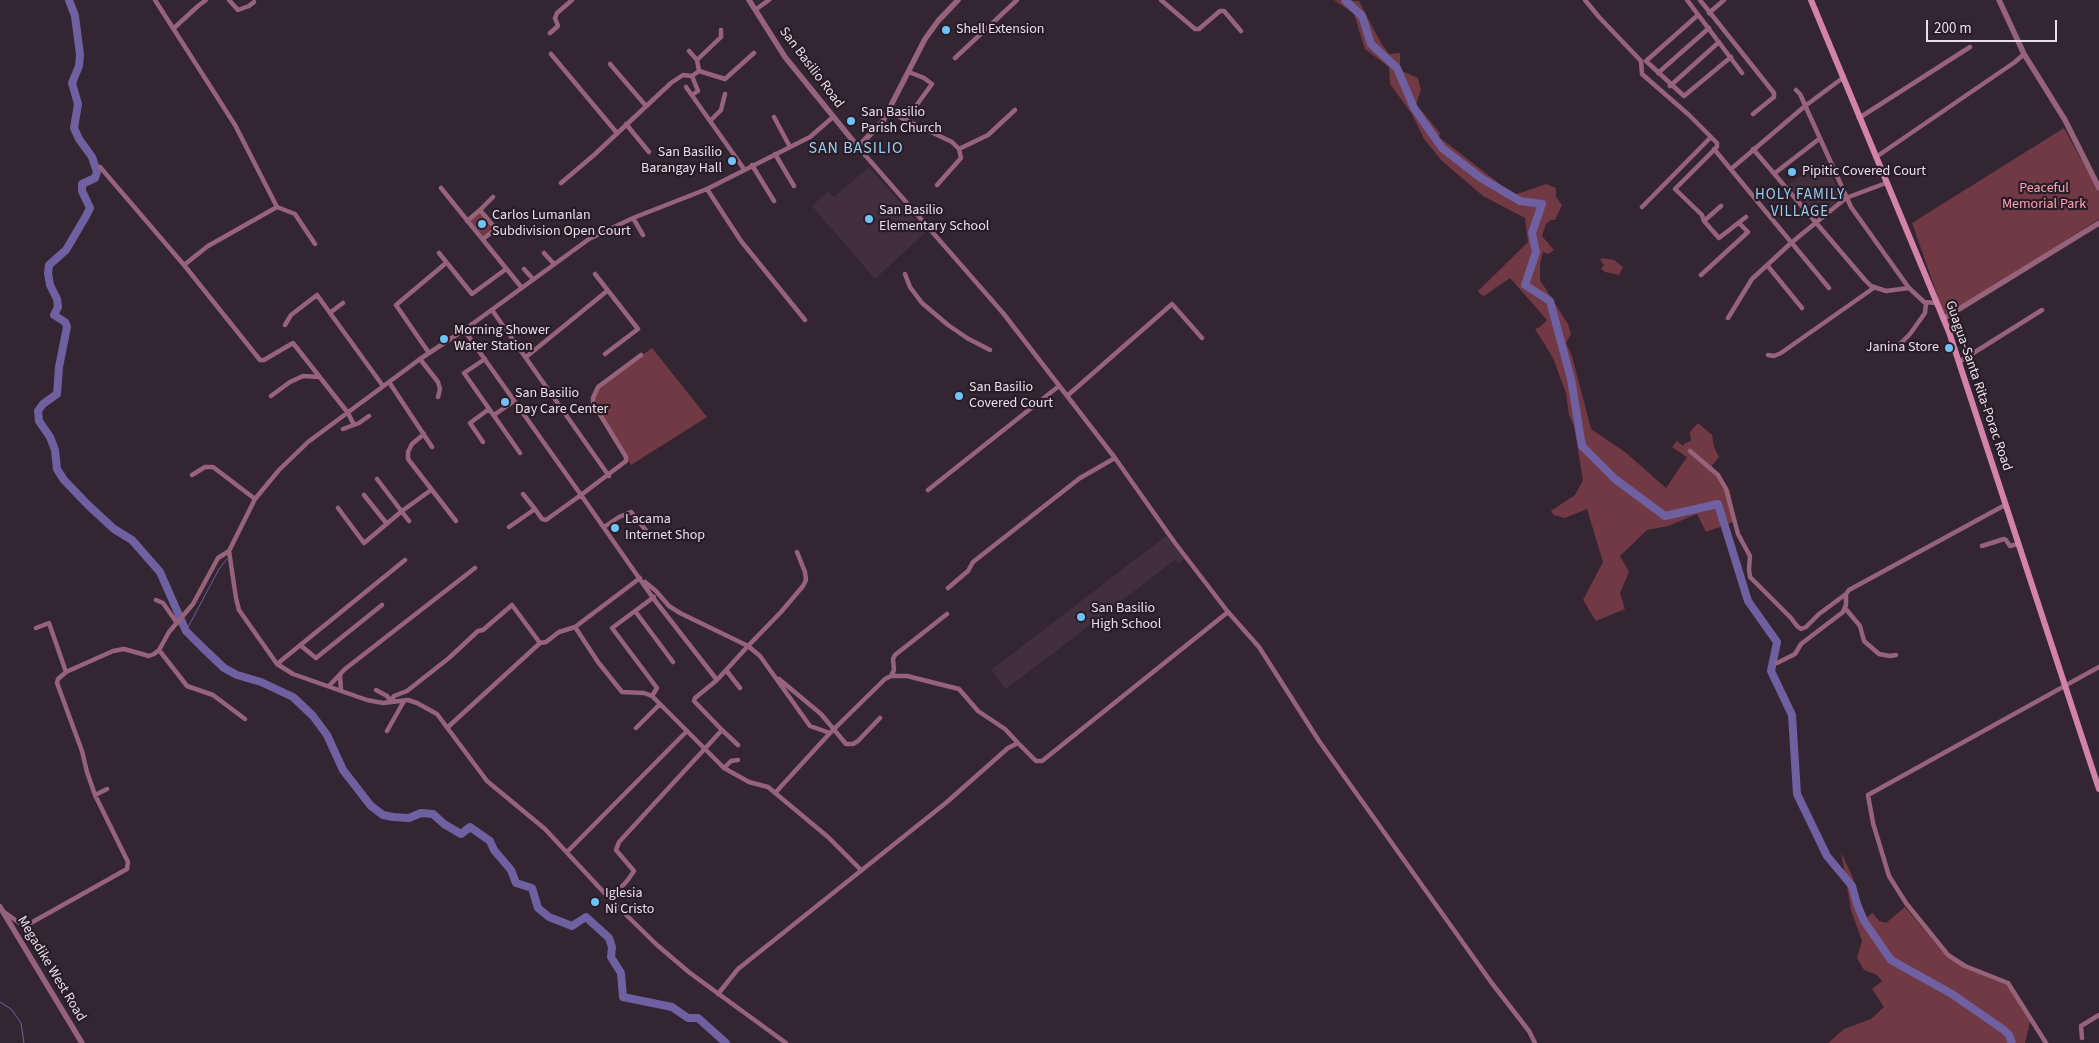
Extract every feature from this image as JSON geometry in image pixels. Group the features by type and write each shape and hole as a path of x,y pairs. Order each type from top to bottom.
{"main road":[{"name":"Guagua-Santa Rita-Porac Road","path":"1811,0 1815,14 1844,77 1959,362 2099,789"}],"street":[{"path":"155,0 235,125 277,207 296,214 315,244"},
{"path":"174,28 206,0"},
{"path":"229,0 238,10 254,2"},
{"path":"550,33 558,26 555,18 557,13 572,0"},
{"name":"San Basilio Road","path":"749,0 785,57 858,147"},
{"path":"755,10 769,0"},
{"path":"958,0 938,21 925,40 889,112 871,136 858,147 1015,329 1115,458 1175,543 1228,612 1259,647 1319,741 1535,1043"},
{"path":"955,58 1017,0"},
{"path":"1161,0 1195,29 1199,29 1220,11 1224,11 1241,32"},
{"path":"1585,0 1641,61 1642,74 1718,145 1675,189 1702,214 1704,221 1720,238 1746,217"},
{"path":"1687,0 1742,73"},
{"path":"1700,0 1774,93 1774,97 1753,114"},
{"path":"1710,13 1724,0"},
{"path":"1999,0 2024,54 2065,120 2099,188"},
{"path":"1698,15 1646,59 1670,86 1682,96 1685,96 1731,57"},
{"path":"1658,73 1709,28"},
{"path":"696,60 722,37 721,30"},
{"path":"1670,86 1719,42"},
{"path":"1859,118 1970,47"},
{"path":"688,51 696,60 698,71"},
{"path":"698,71 725,79 754,53"},
{"path":"551,54 617,133"},
{"path":"1876,157 2024,54"},
{"path":"610,64 646,106"},
{"path":"692,76 698,71"},
{"path":"904,119 910,114 932,84 924,78 909,72"},
{"path":"561,184 582,167 626,124 680,76 686,74 692,76 698,89 692,95"},
{"path":"1730,169 1805,106 1844,77"},
{"path":"686,87 744,169"},
{"path":"1796,90 1846,198 1909,288 1921,301 1936,303"},
{"path":"710,120 721,110 725,94"},
{"path":"959,149 988,136 1015,110"},
{"path":"889,112 952,142 959,149 961,158 937,185"},
{"path":"774,117 790,147"},
{"path":"786,1043 718,994 670,956 610,899 545,829 487,781 448,727 434,711 417,703 404,701 373,702 293,674 277,664 239,610 230,552 241,525 255,499 279,470 308,442 349,414 383,386 391,384 429,353 464,330 589,239 634,218 707,189 816,134 833,117"},
{"path":"626,124 649,152"},
{"path":"1642,207 1711,137"},
{"path":"1775,173 1819,139"},
{"path":"1714,149 1829,288"},
{"path":"1754,149 1860,276 1875,287 1890,291 1909,288"},
{"path":"775,154 794,186"},
{"path":"752,165 774,201"},
{"path":"100,168 184,265 260,360 264,360 293,343 349,414 354,425"},
{"path":"1728,318 1746,285 1791,243 1846,198 1886,182"},
{"path":"441,188 522,288"},
{"path":"707,189 741,241 805,320"},
{"path":"467,221 493,197"},
{"path":"1704,221 1721,206"},
{"path":"184,265 208,246 277,207"},
{"path":"480,210 496,229 483,239"},
{"path":"634,218 643,235"},
{"path":"1701,275 1748,232 1740,222"},
{"path":"1943,319 2099,223"},
{"path":"544,253 554,264"},
{"path":"439,254 472,294 506,269"},
{"path":"429,353 396,305 446,263"},
{"path":"1766,266 1802,308"},
{"path":"524,269 533,279"},
{"path":"595,274 638,329 605,354"},
{"path":"905,274 910,288 922,303 948,325 990,350"},
{"path":"1768,356 1781,353 1875,287"},
{"path":"526,357 607,290"},
{"path":"285,325 291,315 319,293 330,312 383,386"},
{"path":"330,312 343,303"},
{"path":"1900,344 1910,334 1925,313 1926,303"},
{"path":"1067,396 1172,304 1202,338"},
{"path":"492,310 609,476"},
{"path":"1959,362 2042,310"},
{"path":"464,330 653,598 717,680"},
{"path":"524,494 534,510 542,519 546,520 624,464 626,459 594,403 594,394 605,381 641,355"},
{"path":"484,359 464,373 520,453"},
{"path":"421,361 438,382 440,389 438,397"},
{"path":"271,396 303,376 320,377"},
{"path":"391,384 432,447"},
{"path":"928,490 1059,386"},
{"path":"494,415 514,402"},
{"path":"483,442 470,423 489,409"},
{"path":"342,429 370,416"},
{"path":"424,434 412,444 407,456 456,521"},
{"path":"1690,451 1718,475 1726,489 1738,534 1750,556 1750,577 1801,628 1806,627 1849,590 2005,505"},
{"path":"948,588 968,571 973,562 1080,478 1115,458"},
{"path":"192,475 204,467 213,467 255,499"},
{"path":"377,479 409,521"},
{"path":"338,508 364,543 402,511 431,490"},
{"path":"364,495 387,524"},
{"path":"509,527 534,510"},
{"path":"604,526 631,512 648,533"},
{"path":"1982,546 2004,539 2010,546 2018,544"},
{"path":"1,909 20,924 29,924 127,869 128,862 95,795 82,751 57,683 58,679 66,672 113,651 124,649 149,656 159,650 169,632 188,612 218,558 230,552"},
{"path":"738,745 694,701 695,698 717,680 803,586 805,572 797,552"},
{"path":"277,664 405,560"},
{"path":"329,686 340,674 475,568"},
{"path":"642,580 659,594 668,606 748,646 760,656 810,726 832,731"},
{"path":"448,727 540,643 546,642 559,632 575,626 642,580"},
{"path":"652,696 657,688 612,630 635,610 659,594"},
{"path":"1777,663 1795,654 1802,644 1834,621 1845,608 1846,594"},
{"path":"156,600 163,603 179,622"},
{"path":"300,645 316,658 382,605"},
{"path":"391,701 394,696 407,692 449,658 478,630 483,630 512,605 540,643"},
{"path":"1845,608 1860,626 1864,641 1879,654 1896,655"},
{"path":"635,610 673,662"},
{"path":"774,793 884,679 891,676 907,676 958,689 978,711 1005,729 1036,761 1042,761 1228,612"},
{"path":"891,676 894,670 893,659 895,656 947,614"},
{"path":"36,628 49,623 66,672"},
{"path":"575,626 598,662 622,692 644,693 652,696 724,768 749,782 768,787 838,846 861,870"},
{"path":"159,650 187,686 213,695 244,719"},
{"path":"2046,1043 2008,983 1965,966 1948,956 1906,903 1889,876 1873,823 1868,795 2099,667"},
{"path":"726,670 740,688"},
{"path":"340,674 341,691"},
{"path":"774,675 821,714 832,731 846,744 853,744 880,718"},
{"path":"376,690 387,696 391,701"},
{"path":"387,731 404,701"},
{"path":"636,728 660,704"},
{"path":"610,899 634,871 616,850 617,846 722,730"},
{"path":"567,852 686,732"},
{"path":"718,994 738,969 947,802 1008,748 1018,743"},
{"path":"724,768 731,761 738,760"},
{"path":"95,795 107,789"},
{"name":"Megadike West Road","path":"1,909 82,1043"},
{"path":"2082,1038 2081,1026 2099,1015"}],"shaded area":[{"path":"1826,162 1841,198 1816,219 1788,185 1811,168"},
{"name":"San Basilio Elementary School","path":"869,167 926,232 875,279 812,206 828,191 834,197"},
{"name":"San Basilio High School","path":"1166,536 1184,559 1178,564 1175,560 1006,689 991,670"}],"green space":[{"path":"1334,0 1359,1 1381,43 1389,54 1400,53 1400,70 1418,78 1421,90 1416,104 1440,133 1439,137 1514,195 1546,184 1556,188 1556,197 1562,205 1555,220 1551,220 1546,224 1542,236 1554,250 1548,254 1543,252 1540,264 1540,280 1568,324 1571,334 1566,343 1572,356 1591,429 1625,452 1666,488 1687,457 1672,447 1677,441 1683,446 1691,441 1690,432 1698,423 1712,435 1714,447 1719,457 1711,467 1720,475 1730,491 1736,521 1706,532 1697,514 1668,526 1647,530 1620,556 1629,572 1620,593 1625,609 1596,621 1583,600 1603,562 1587,509 1565,518 1554,515 1551,511 1575,495 1583,480 1574,426 1569,415 1566,393 1553,358 1535,329 1547,320 1510,278 1484,296 1478,291 1528,242 1525,218 1483,196 1442,161 1424,139 1412,114 1390,84 1389,67 1365,49 1354,14"},
{"name":"Peaceful Memorial Park","path":"2064,128 2099,192 2099,219 1945,317 1912,223"},
{"name":"Carlos Lumanlan Subdivision Open Court","path":"480,212 494,228 484,237 470,220"},
{"path":"1602,258 1614,260 1623,267 1619,275 1605,272 1601,269 1604,265 1600,260"},
{"path":"652,348 707,417 631,465 594,402 594,394 604,383"},
{"path":"1841,852 1853,878 1860,912 1864,919 1873,913 1879,921 1886,923 1905,907 1947,957 2007,984 2030,1022 2025,1043 1828,1043 1844,1029 1871,1019 1884,1007 1872,989 1882,981 1877,975 1864,970 1857,958 1862,941 1851,910"}],"waterway":[{"path":"69,0 75,16 80,55 79,66 72,83 78,104 74,128 79,139 92,157 97,172 95,178 82,184 82,191 90,208 86,216 66,250 49,265 50,285 57,299 58,307 54,315 65,322 67,327 59,367 57,394 43,404 38,411 39,421 50,437 55,450 57,469 64,480 88,505 114,529 132,540 160,572 186,631 203,648 224,668 293,697 313,716 327,735 343,770 371,806 383,815 393,817 409,818 421,813 433,814 444,824 461,834 470,827 490,841 494,850 511,870 516,883 532,888 538,908 549,917 572,926 586,917 609,938 612,947 611,957 621,973 623,997 672,1007 688,1018 698,1018 726,1043"},
{"path":"1345,0 1362,16 1371,44 1397,68 1414,108 1442,148 1481,178 1520,201 1542,204 1532,233 1536,252 1525,285 1550,301 1571,379 1582,446 1615,479 1665,516 1718,504 1748,601 1777,642 1771,671 1792,715 1797,794 1827,856 1852,886 1864,921 1891,960 1952,994 2004,1030 2009,1035 2012,1043"},
{"path":"186,631 219,569 227,559"},
{"path":"0,1002 11,1009 21,1023 24,1043"}],"place":[{"name":"Shell Extension","path":"946,30"},
{"name":"San Basilio Parish Church","path":"851,121"},
{"name":"San Basilio Barangay Hall","path":"732,161"},
{"name":"Pipitic Covered Court","path":"1792,172"},
{"name":"San Basilio Elementary School","path":"869,219"},
{"name":"Carlos Lumanlan Subdivision Open Court","path":"482,224"},
{"name":"Morning Shower Water Station","path":"444,339"},
{"name":"Janina Store","path":"1949,348"},
{"name":"San Basilio Covered Court","path":"959,396"},
{"name":"San Basilio Day Care Center","path":"505,402"},
{"name":"Lacama Internet Shop","path":"615,528"},
{"name":"San Basilio High School","path":"1081,617"},
{"name":"Iglesia Ni Cristo","path":"595,902"}],"district":[{"name":"SAN BASILIO","path":"856,149"},
{"name":"HOLY FAMILY VILLAGE","path":"1800,204"}]}
